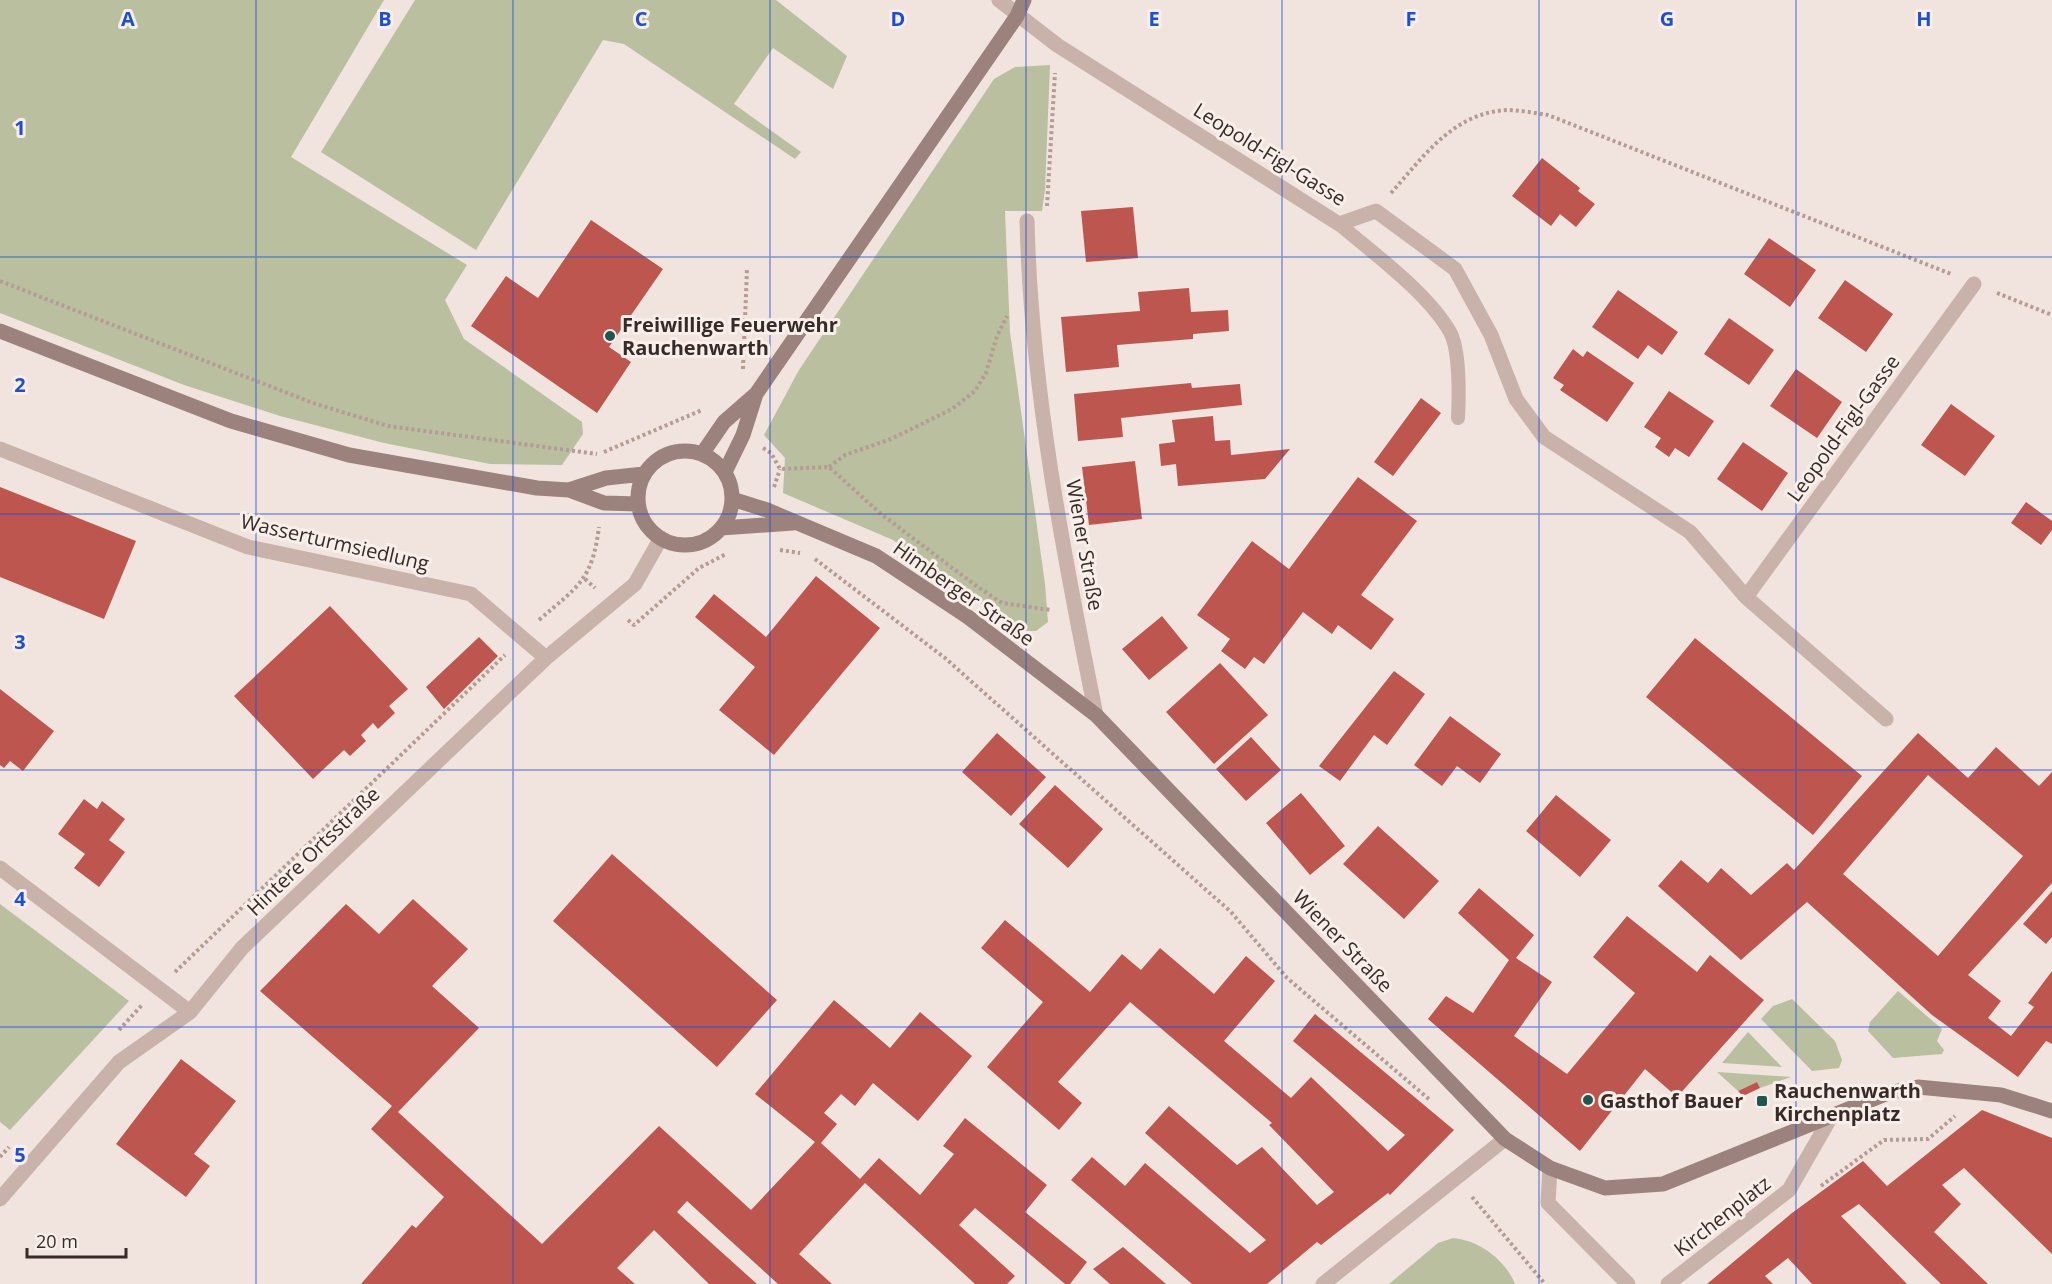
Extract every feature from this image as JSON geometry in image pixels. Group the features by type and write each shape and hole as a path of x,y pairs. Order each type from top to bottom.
{"main road":[{"path":"702,453 724,422 756,394 1017,16 1024,0"},
{"path":"0,331 231,421 349,455 537,488 568,490 600,502 638,504"},
{"path":"725,472 743,435 756,394"},
{"path":"661,538 648,528 638,504 639,484 650,465 669,453 691,451 702,453 725,472 732,499 728,519 721,528"},
{"path":"568,490 599,480 644,474"},
{"name":"Himberger Straße","path":"732,499 876,556 968,617 1096,715"},
{"name":"Himberger Straße","path":"661,538 671,543 693,544 713,536 721,528 797,523"},
{"name":"Wiener Straße","path":"1096,715 1505,1139 1550,1168 1605,1188 1663,1184 1888,1093 1918,1087 2001,1095 2052,1111"}],"street":[{"name":"Leopold-Figl-Gasse","path":"999,0 1057,45 1339,224 1376,212"},
{"path":"1376,212 1455,268 1491,335 1516,399 1544,437 1690,532 1746,597 1886,719"},
{"name":"Wiener Straße","path":"1027,221 1029,299 1039,398 1075,613 1096,715"},
{"name":"Leopold-Figl-Gasse","path":"1746,597 1974,284"},
{"name":"Wasserturmsiedlung","path":"0,449 248,547 471,594 546,658"},
{"name":"Hintere Ortsstraße","path":"0,1199 119,1062 190,1012 242,948 546,658 635,584 661,538"},
{"path":"0,868 190,1012"},
{"name":"Kirchenplatz","path":"1668,1284 1789,1190 1832,1115"},
{"path":"1323,1284 1505,1139"},
{"path":"1550,1168 1548,1203 1628,1284"}],"lane":[{"path":"1339,224 1412,286 1451,333 1460,382 1458,418"}],"path":[{"path":"1027,221 1047,212 1057,45"},
{"path":"1376,212 1426,153 1462,122 1483,113 1509,110 1548,115 2052,315"},
{"path":"736,376 743,368 747,269"},
{"path":"0,281 313,403 388,426 598,454 706,409 724,422"},
{"path":"743,435 771,453 780,469 829,467 844,455 891,438 952,409 975,391 986,373 997,336 1008,314 1029,299"},
{"path":"598,454 599,480"},
{"path":"829,467 881,514 1002,603 1075,613"},
{"path":"118,1031 157,989 499,663 520,636 585,579 596,552 600,502"},
{"path":"776,550 808,554 945,658 1231,912 1287,978 1437,1106"},
{"path":"585,579 634,625 699,568 731,552"},
{"path":"1816,1189 1884,1140 1928,1139 1954,1116 1964,1113"},
{"path":"0,1157 16,1140"},
{"path":"1455,1178 1545,1284"}],"green space":[{"path":"0,0 384,0 291,157 467,265 445,300 464,339 582,422 583,434 562,465 490,464 384,443 280,416 184,385 0,313"},
{"path":"415,0 776,0 847,56 833,89 773,48 734,104 801,152 795,159 624,44 603,40 476,250 321,152"},
{"path":"1050,65 1045,190 1042,211 1005,211 1010,332 1045,584 1048,622 1036,631 1019,631 893,540 783,493 785,458 764,435 799,370 994,79 1015,67"},
{"path":"0,904 129,1001 10,1130 0,1122"},
{"path":"1898,991 1942,1029 1937,1041 1944,1050 1942,1054 1893,1058 1868,1031 1870,1022"},
{"path":"1792,999 1835,1041 1842,1060 1839,1068 1812,1071 1761,1019 1773,1006"},
{"path":"1748,1032 1782,1067 1722,1063"},
{"path":"1717,1072 1791,1077 1760,1088 1757,1082 1738,1091"},
{"path":"1453,1238 1472,1243 1490,1252 1505,1267 1515,1284 1389,1284 1438,1243"}],"building":[{"path":"1542,158 1580,188 1578,191 1595,204 1576,227 1560,214 1551,226 1512,196"},
{"path":"1133,207 1138,258 1086,262 1081,211"},
{"path":"591,220 663,269 609,347 631,362 597,413 471,326 506,276 538,298"},
{"path":"1769,238 1816,270 1790,307 1744,274"},
{"path":"1845,280 1893,314 1866,352 1818,318"},
{"path":"1189,288 1191,312 1228,310 1229,331 1193,334 1193,339 1117,345 1119,367 1066,372 1061,317 1140,311 1138,292"},
{"path":"1618,290 1678,332 1662,355 1648,345 1638,359 1592,327"},
{"path":"1729,318 1774,350 1749,385 1704,354"},
{"path":"1573,349 1583,357 1587,351 1634,383 1607,422 1560,390 1564,385 1553,378"},
{"path":"1796,369 1842,402 1817,438 1770,406"},
{"path":"1191,383 1192,388 1240,384 1242,405 1121,418 1123,437 1078,441 1074,394"},
{"path":"1669,391 1714,421 1689,457 1675,448 1669,457 1655,447 1661,438 1644,427"},
{"path":"1421,398 1441,413 1393,476 1374,462"},
{"path":"1951,404 1995,436 1965,476 1921,445"},
{"path":"1213,416 1215,441 1230,440 1231,455 1290,449 1265,479 1178,486 1176,464 1161,466 1159,444 1175,442 1172,420"},
{"path":"1743,442 1788,473 1762,511 1717,479"},
{"path":"1135,461 1142,519 1089,525 1082,467"},
{"path":"1358,477 1417,521 1361,595 1394,619 1371,650 1338,625 1332,634 1303,612 1264,664 1254,657 1245,669 1221,651 1230,639 1197,615 1252,541 1289,569"},
{"path":"0,487 136,541 104,619 0,577"},
{"path":"2026,502 2052,521 2052,530 2041,545 2011,523"},
{"path":"816,576 880,628 774,755 719,710 755,667 695,617 714,594 766,637"},
{"path":"330,606 408,689 389,706 395,713 378,729 373,723 361,735 366,741 350,756 344,750 313,779 234,696"},
{"path":"1162,616 1188,648 1149,680 1122,649"},
{"path":"479,637 498,656 444,709 426,687"},
{"path":"1695,638 1862,776 1813,835 1646,697"},
{"path":"1220,663 1268,715 1214,764 1166,712"},
{"path":"1394,671 1425,694 1387,745 1374,735 1340,781 1319,766"},
{"path":"0,689 54,731 23,771 10,761 4,768 0,765"},
{"path":"1450,716 1501,754 1480,783 1457,766 1442,786 1414,765"},
{"path":"997,733 1046,777 1011,816 962,772"},
{"path":"1918,733 1968,778 1996,747 2039,786 2052,772 2052,883 1968,975 2001,1001 1988,1018 2011,1036 2034,1007 2028,1003 2052,971 2052,1044 2046,1041 2018,1077 1932,1015 1807,902 1741,960 1658,886 1681,860 1708,883 1721,868 1751,895 1787,863 1794,870","holes":["1928,775 2023,856 1938,956 1843,874"]},
{"path":"1251,737 1281,770 1246,801 1216,769"},
{"path":"1055,785 1103,829 1068,868 1019,824"},
{"path":"1301,793 1345,846 1310,875 1266,823"},
{"path":"1556,795 1611,840 1580,877 1526,831"},
{"path":"84,799 97,809 102,801 125,819 109,840 125,852 99,887 74,868 85,854 58,834"},
{"path":"1378,826 1439,881 1404,919 1343,864"},
{"path":"612,854 777,1000 717,1067 553,921"},
{"path":"1479,888 1534,935 1516,958 1552,982 1514,1036 1567,1074 1635,993 1593,957 1627,916 1697,972 1710,955 1764,1000 1677,1097 1645,1069 1580,1151 1428,1019 1446,996 1473,1013 1509,960 1458,913"},
{"path":"2052,891 2052,937 2046,944 2023,924"},
{"path":"413,899 468,949 432,986 479,1028 398,1112 542,1244 659,1126 751,1210 815,1142 755,1094 834,1000 890,1048 920,1012 972,1056 918,1121 873,1083 855,1106 841,1094 824,1113 837,1124 821,1143 860,1179 879,1158 920,1195 954,1154 943,1146 965,1118 1047,1185 1025,1212 1087,1262 1070,1284 1065,1284 975,1208 959,1225 1015,1276 1007,1284 975,1284 865,1183 799,1254 832,1284 778,1284 687,1201 677,1212 757,1284 709,1284 654,1230 617,1268 635,1284 361,1284 412,1225 416,1228 444,1197 371,1129 392,1106 260,991 346,904 379,934"},
{"path":"1005,920 1090,992 1122,954 1141,970 1160,948 1214,994 1246,956 1275,981 1224,1041 1291,1098 1311,1077 1388,1151 1405,1135 1293,1041 1315,1014 1454,1130 1390,1195 1388,1193 1321,1245 1317,1242 1267,1284 1192,1284 1071,1180 1092,1157 1125,1186 1145,1163 1250,1253 1266,1240 1145,1133 1169,1106 1237,1165 1262,1147 1317,1205 1334,1192 1269,1125 1272,1123 1130,1002 1058,1082 1082,1103 1059,1130 987,1067 1043,1002 981,948"},
{"path":"181,1059 236,1101 194,1154 210,1166 186,1197 116,1144"},
{"path":"1757,1082 1760,1088 1743,1096 1738,1091"},
{"path":"1982,1110 2052,1138 2052,1254 1964,1168 1942,1185 1961,1204 1934,1232 1988,1284 1941,1284 1859,1204 1841,1216 1907,1284 1812,1284 1788,1258 1765,1276 1773,1284 1707,1284 1792,1213 1863,1161 1887,1186"},
{"path":"1123,1247 1166,1284 1110,1284 1093,1269"}],"place":[{"name":"Freiwillige Feuerwehr Rauchenwarth","path":"610,336"},
{"name":"Gasthof Bauer","path":"1588,1100"},
{"name":"Rauchenwarth Kirchenplatz","path":"1762,1101"}]}
